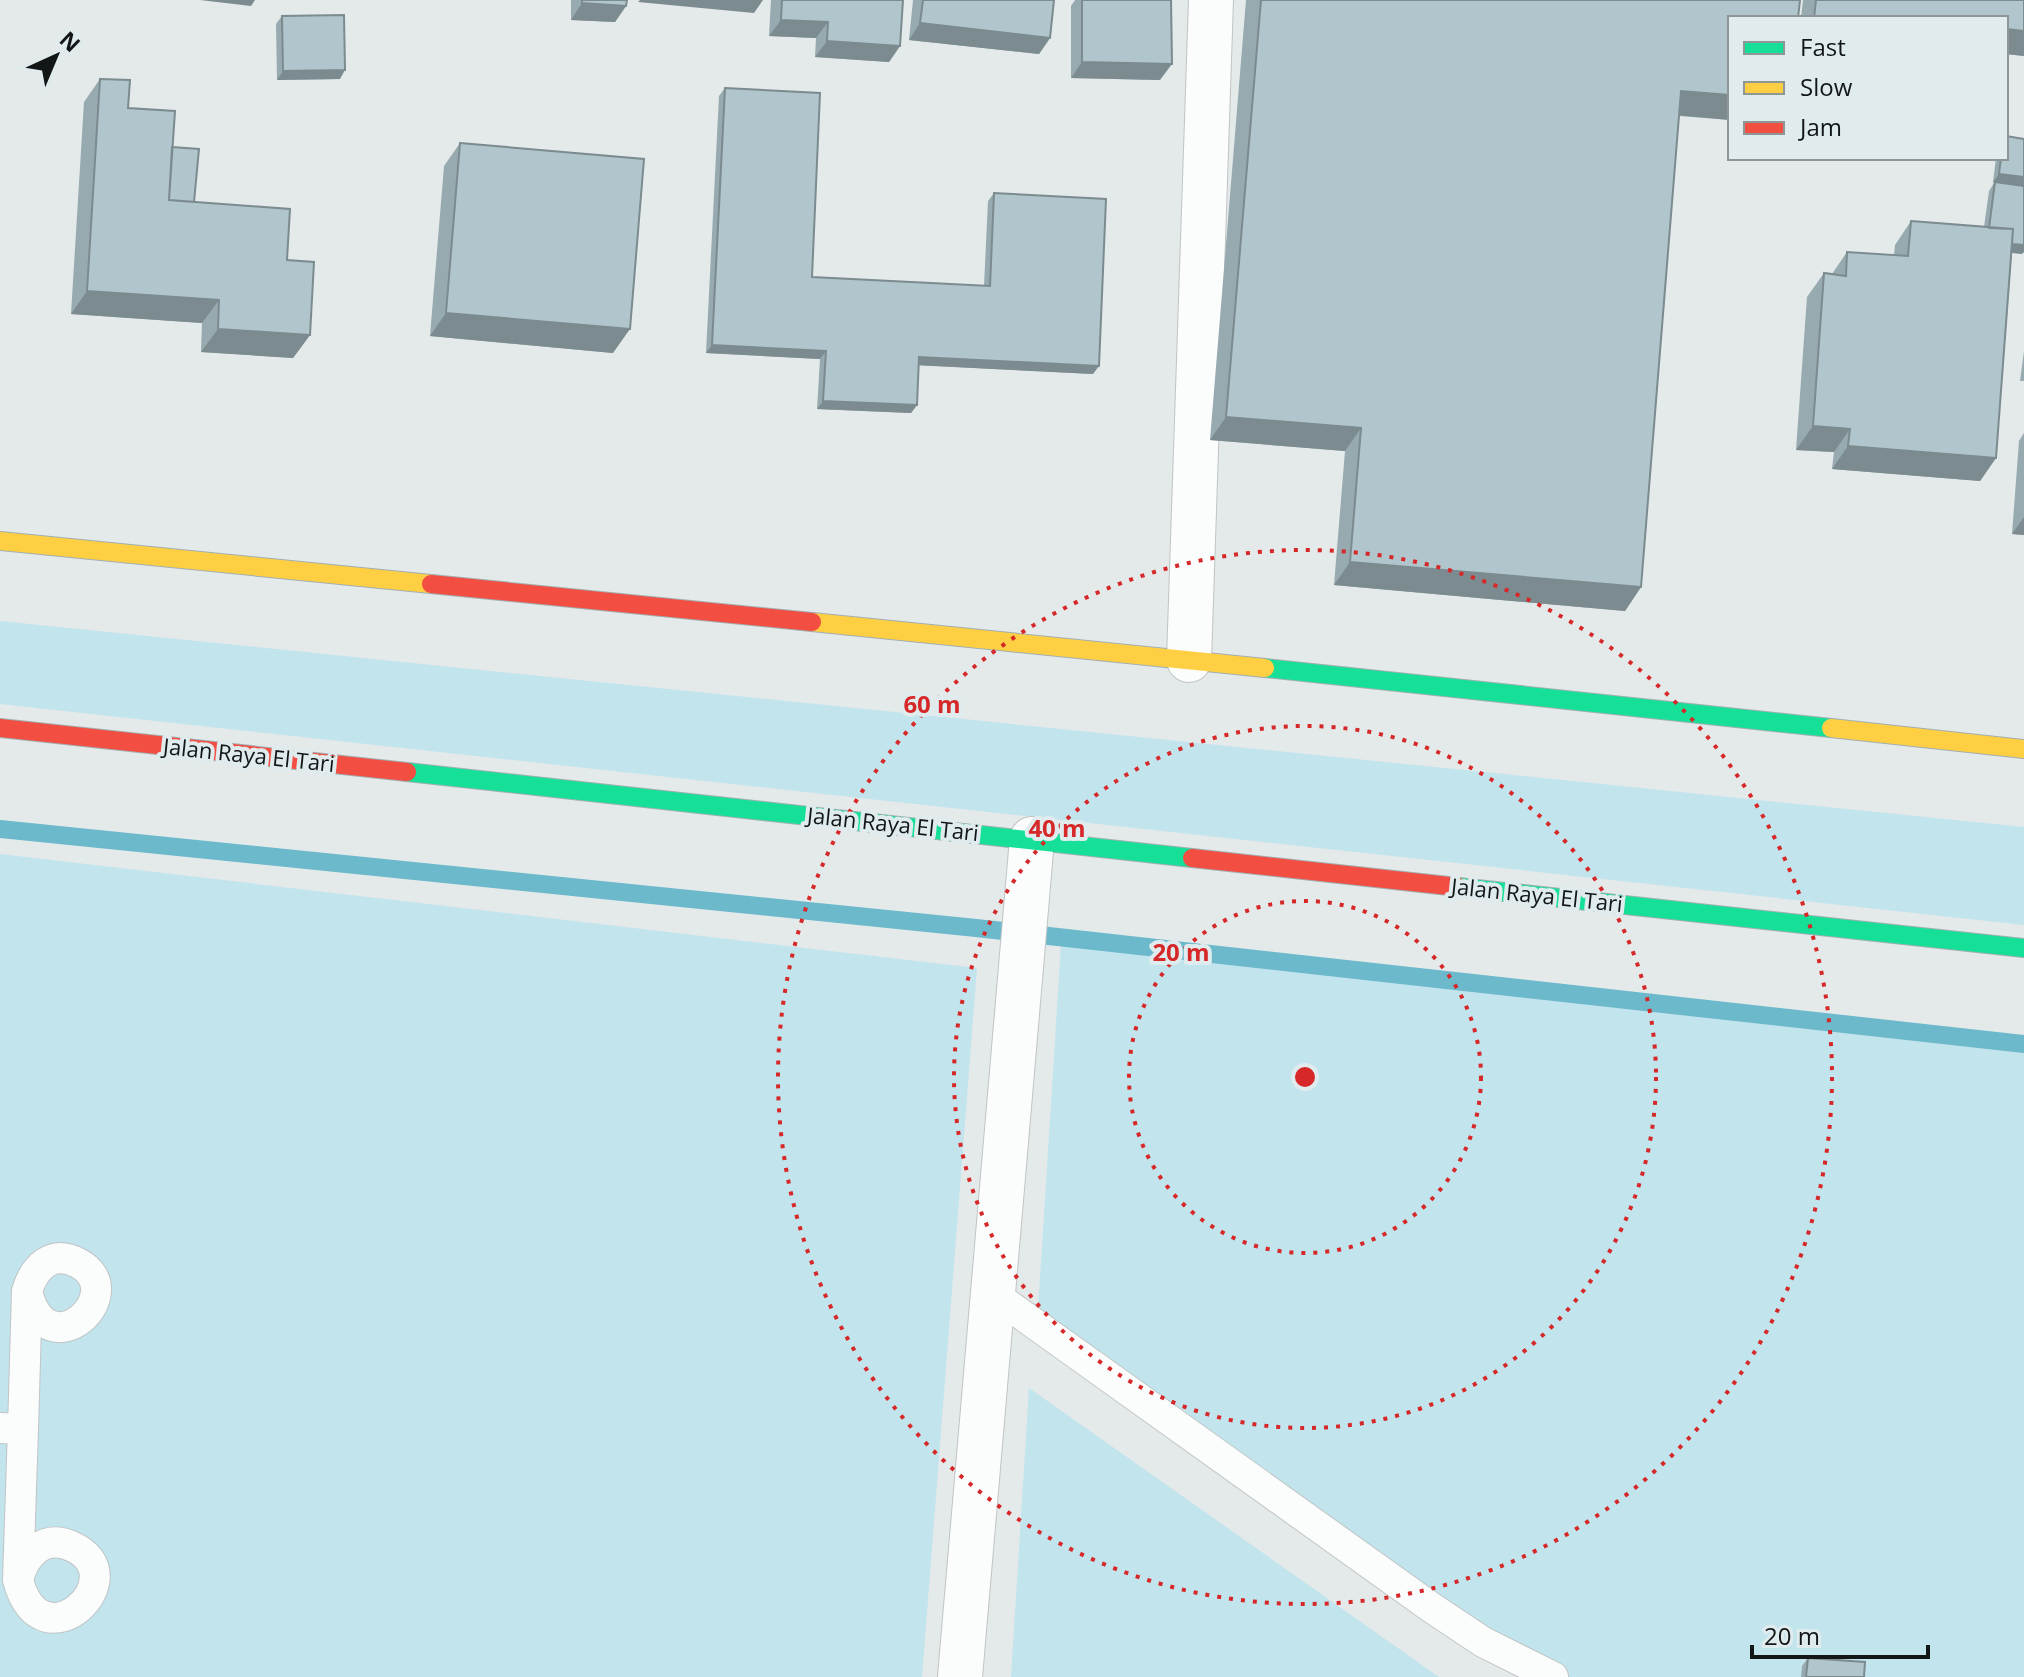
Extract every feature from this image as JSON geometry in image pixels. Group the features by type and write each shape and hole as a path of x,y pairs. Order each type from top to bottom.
{"main road":[{"path":"0,541 1189,660 2024,749"},
{"name":"Jalan Raya El Tari","path":"0,728 2024,948"}],"street":[{"path":"1189,660 1211,0"},
{"path":"960,1677 1032,839"}],"lane":[{"path":"18,1580 12,1429 27,1291"},
{"path":"993,1294 1432,1608 1483,1642 1553,1677"}],"shaded area":[{"path":"0,621 2024,827 2024,925 0,704"},
{"path":"0,854 977,968 922,1677 0,1677"},
{"path":"1061,944 2024,1053 2024,1677 1525,1677 1036,1341"},
{"path":"1029,1388 1439,1677 1011,1677"}],"building":[{"path":"582,0 627,0 626,6 582,3"},
{"path":"782,0 903,0 900,46 827,41 828,22 781,20"},
{"path":"923,0 1054,0 1050,38 920,23"},
{"path":"1082,0 1171,0 1172,64 1082,62"},
{"path":"1261,0 1800,0 1798,16 1728,16 1728,95 1681,91 1641,587 1350,562 1361,428 1226,417"},
{"path":"1816,0 2024,0 2024,31 2008,29 2008,16 1814,16"},
{"path":"344,15 345,70 283,71 282,16"},
{"path":"100,79 130,80 128,108 175,111 169,200 290,209 287,260 314,262 310,335 218,329 219,300 87,291"},
{"path":"725,88 820,93 812,277 990,286 994,193 1106,199 1099,366 919,357 917,405 823,401 826,351 712,345"},
{"path":"2008,136 2024,139 2024,177 1999,174 2001,160 2008,160"},
{"path":"460,143 644,159 630,329 446,313"},
{"path":"172,147 199,149 194,202 169,200"},
{"path":"1995,182 2024,186 2024,245 2012,244 2013,229 1989,228"},
{"path":"1911,221 2013,229 1996,458 1848,446 1850,429 1813,426 1824,273 1846,276 1847,252 1908,256"},
{"path":"1808,1658 1865,1662 1864,1677 1806,1677"}],"waterway":[{"path":"0,829 976,928 2024,1044"}],"traffic: fast":[{"path":"1265,668 1831,728"},
{"path":"407,772 1192,858"},
{"path":"1458,887 2024,948"}],"traffic: slow":[{"path":"0,541 431,584"},
{"path":"812,622 1265,668"},
{"path":"1831,728 2024,749"}],"traffic: jam":[{"path":"431,584 812,622"},
{"path":"0,728 407,772"},
{"path":"1192,858 1458,887"}]}
